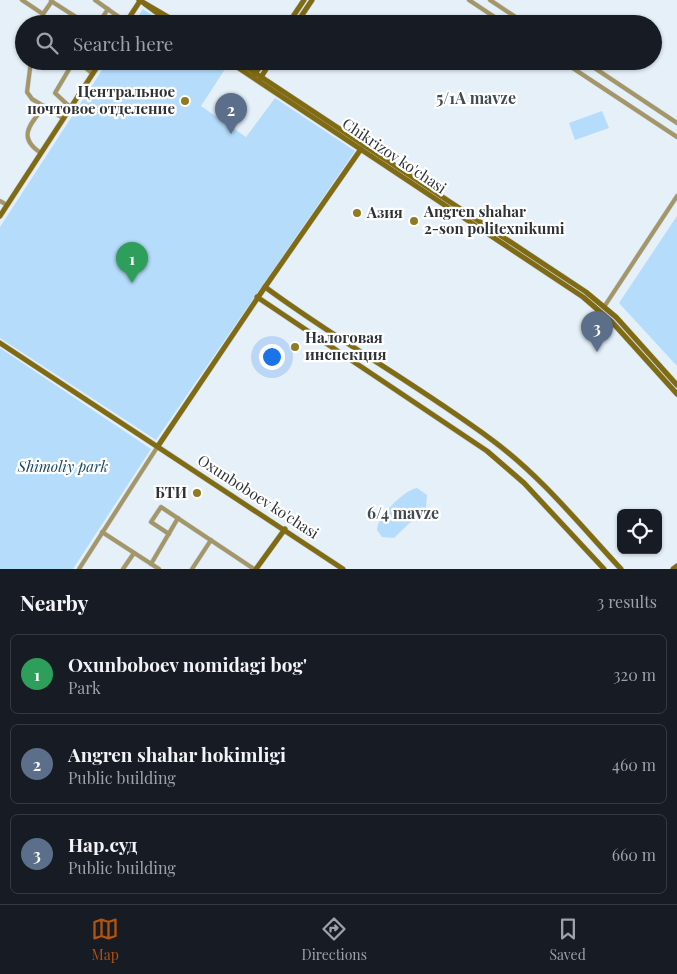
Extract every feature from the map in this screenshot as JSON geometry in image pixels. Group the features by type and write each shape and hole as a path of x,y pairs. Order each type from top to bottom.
{"main road":[{"path":"131,15 140,0"},
{"path":"140,0 160,15"},
{"path":"140,0 166,15"},
{"path":"294,15 304,0"},
{"path":"302,15 312,0"},
{"path":"0,216 95,70"},
{"name":"Chikrizov ko'chasi","path":"244,70 260,79 360,149 603,309 677,394"},
{"name":"Chikrizov ko'chasi","path":"247,70 254,76"},
{"path":"254,76 258,70"},
{"path":"260,79 266,70"},
{"name":"Chikrizov ko'chasi","path":"274,89 586,292 677,385"},
{"path":"158,446 257,297 360,149"},
{"path":"265,286 299,312 493,440 531,473 621,569"},
{"path":"257,297 487,451 524,483 604,569"},
{"name":"Oxunboboev ko'chasi","path":"0,344 285,529 343,569"},
{"path":"255,569 285,529"},
{"path":"673,569 677,566"}],"street":[{"path":"22,0 43,14 52,1 73,15"},
{"path":"95,0 116,15"},
{"path":"469,0 492,15"},
{"path":"490,0 512,15"},
{"path":"104,15 108,9"},
{"path":"30,70 27,92 32,99 63,118"},
{"path":"69,70 55,93 70,107"},
{"path":"87,70 93,74"},
{"path":"576,70 677,137"},
{"path":"598,70 677,122"},
{"path":"41,153 31,146 27,136 27,128 44,106"},
{"path":"603,309 677,196"},
{"path":"0,201 7,205"},
{"path":"79,569 158,446"},
{"path":"169,534 151,522 161,507 255,569"},
{"path":"151,564 178,518"},
{"path":"102,532 159,569"},
{"path":"192,569 211,540"},
{"path":"123,569 134,553"}],"green space":[{"path":"143,9 152,15 139,15"},
{"path":"102,70 224,70 201,106 246,137 275,98 355,151 156,440 0,338 0,227"},
{"path":"602,111 609,128 575,140 569,123"},
{"path":"677,216 677,366 619,303"},
{"name":"Shimoliy park","path":"0,348 151,449 73,569 0,569"},
{"path":"417,488 427,495 426,507 394,538 382,537 377,530 386,512 406,493"}],"place":[{"name":"Центральное почтовое отделение","path":"185,101"},
{"name":"Angren shahar hokimligi","path":"231,134"},
{"name":"Азия","path":"357,213"},
{"name":"Angren shahar 2-son politexnikumi","path":"414,221"},
{"name":"Oxunboboev nomidagi bog'","path":"132,283"},
{"name":"Налоговая инспекция","path":"295,347"},
{"name":"Нар.суд","path":"597,352"},
{"name":"БТИ","path":"197,493"}],"district":[{"name":"5/1A mavze","path":"476,98"},
{"name":"6/4 mavze","path":"403,513"}]}
